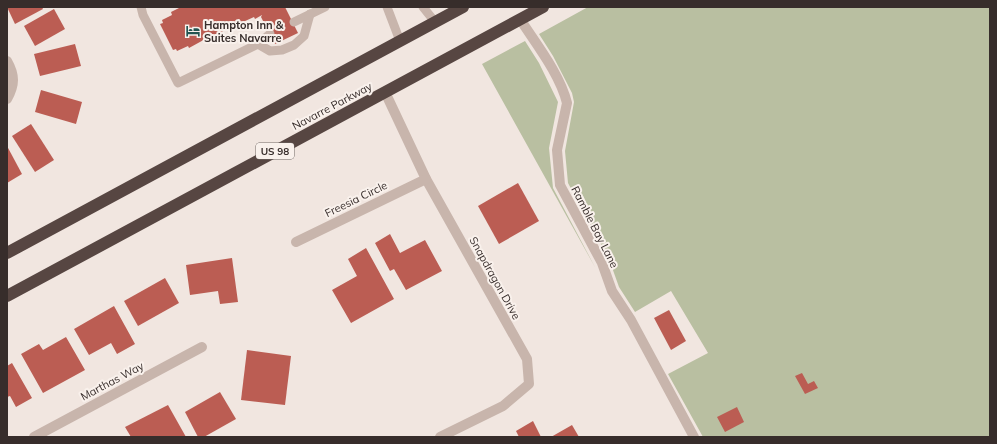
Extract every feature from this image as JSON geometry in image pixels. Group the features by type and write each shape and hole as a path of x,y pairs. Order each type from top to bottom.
{"highway":[{"path":"7,253 463,7"},
{"name":"Navarre Parkway","path":"7,296 543,7"}],"street":[{"name":"Ramble Bay Lane","path":"520,19 546,59 565,96 567,103 557,150 560,185 602,263 612,291 631,320 694,437"},
{"path":"7,61 14,76 14,85 7,99"},
{"name":"Snapdragon Drive","path":"385,92 426,178 527,359 529,384 503,406 440,437"},
{"name":"Freesia Circle","path":"296,242 426,178"},
{"name":"Marthas Way","path":"34,437 202,347"}],"lane":[{"path":"141,7 143,15 178,83 258,44 270,34"},
{"path":"294,22 325,7"},
{"path":"387,7 400,41"},
{"path":"423,7 435,22"},
{"path":"258,44 270,51 282,50 294,45 304,36 310,14"}],"green space":[{"path":"588,7 990,7 990,437 703,437 668,374 708,353 671,291 635,312 619,287 609,259 568,183 565,151 574,102 572,93 553,56 539,34"},
{"path":"525,41 539,63 558,102 549,148 553,188 596,269 482,64"}],"building":[{"path":"7,7 42,7 43,9 15,24"},
{"name":"Hampton Inn & Suites Navarre","path":"181,7 285,7 298,33 275,44 261,17 262,15 255,19 254,17 212,36 211,33 208,35 209,37 189,48 188,46 177,51 176,49 173,50 160,24 163,23 162,20 172,15 171,12"},
{"path":"54,9 65,29 35,46 24,26"},
{"path":"75,44 81,66 40,76 34,54"},
{"path":"41,90 82,102 76,124 35,112"},
{"path":"31,124 54,160 35,172 12,136"},
{"path":"7,146 22,174 7,183"},
{"path":"518,183 539,221 499,244 478,206"},
{"path":"390,234 400,253 425,240 442,271 406,290 394,269 390,271 375,243"},
{"path":"366,248 394,299 351,323 332,290 357,276 348,259"},
{"path":"232,258 238,302 220,304 218,291 190,295 186,265"},
{"path":"165,278 179,303 138,326 124,301"},
{"path":"114,306 135,344 117,354 111,343 89,355 74,329"},
{"path":"669,310 686,341 671,350 654,318"},
{"path":"66,337 85,370 43,393 21,354 39,344 43,350"},
{"path":"247,350 291,356 285,405 241,400"},
{"path":"12,363 32,398 16,407 10,396 7,397 7,366"},
{"path":"802,373 808,384 814,381 818,388 805,394 795,376"},
{"path":"220,392 236,419 204,437 198,437 185,412"},
{"path":"168,405 186,437 131,437 125,427"},
{"path":"737,407 744,422 725,432 717,417"},
{"path":"533,421 541,437 519,437 516,431"},
{"path":"572,425 579,437 551,437"}],"place":[{"name":"Hampton Inn & Suites Navarre","path":"193,31"}]}
